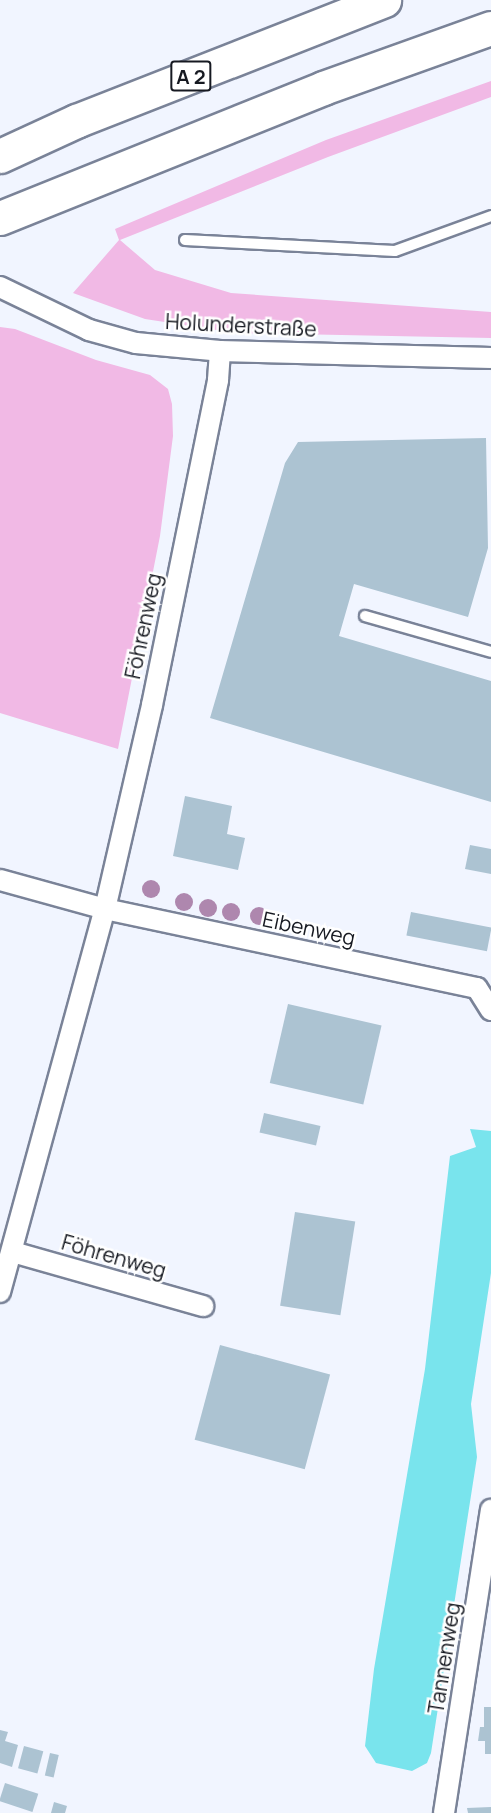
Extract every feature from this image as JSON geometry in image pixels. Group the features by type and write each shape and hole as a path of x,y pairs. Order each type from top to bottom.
{"highway":[{"name":"A 2","path":"0,156 76,122 384,0"},
{"path":"0,218 312,92 491,28"}],"street":[{"name":"Holunderstraße","path":"0,287 90,330 136,343 220,351 491,358"},
{"name":"Föhrenweg","path":"0,1292 13,1252 105,909 161,659 218,380 220,351"},
{"path":"0,880 105,909"},
{"name":"Eibenweg","path":"105,909 477,988 491,1010"},
{"name":"Föhrenweg","path":"13,1252 203,1306"},
{"name":"Tannenweg","path":"444,1813 491,1510"}],"lane":[{"path":"185,240 395,251 491,216"},
{"path":"365,616 491,652"}],"shaded area":[{"path":"491,81 491,97 328,157 120,240 155,270 231,293 491,312 491,338 236,333 145,319 73,293 119,240 115,229 326,140"},
{"path":"0,327 15,329 96,360 150,375 168,389 172,404 173,436 160,536 118,749 0,713"}],"water":[{"path":"470,1129 491,1131 491,1273 471,1404 477,1457 431,1753 427,1763 412,1771 376,1763 365,1746 374,1669 425,1369 450,1156 476,1147"}],"building":[{"path":"486,438 488,548 468,617 354,584 339,636 491,681 491,802 210,718 285,463 298,442"},
{"path":"185,796 232,806 227,834 245,838 238,870 173,856"},
{"path":"470,845 491,849 491,874 465,869"},
{"path":"411,912 491,928 487,951 406,936"},
{"path":"288,1004 382,1026 363,1105 270,1083"},
{"path":"264,1113 321,1126 316,1146 260,1132"},
{"path":"295,1212 355,1222 340,1315 280,1306"},
{"path":"220,1345 330,1375 305,1469 195,1440"},
{"path":"484,1707 491,1707 491,1754 485,1754 485,1741 478,1741 480,1727 484,1727"},
{"path":"0,1730 8,1732 5,1741 18,1745 12,1767 0,1763"},
{"path":"24,1746 43,1751 37,1773 18,1768"},
{"path":"50,1753 59,1755 54,1777 45,1775"},
{"path":"5,1783 38,1794 32,1812 0,1801"},
{"path":"54,1802 67,1806 65,1813 51,1813"},
{"path":"491,1807 491,1813 468,1813 467,1808"}]}
